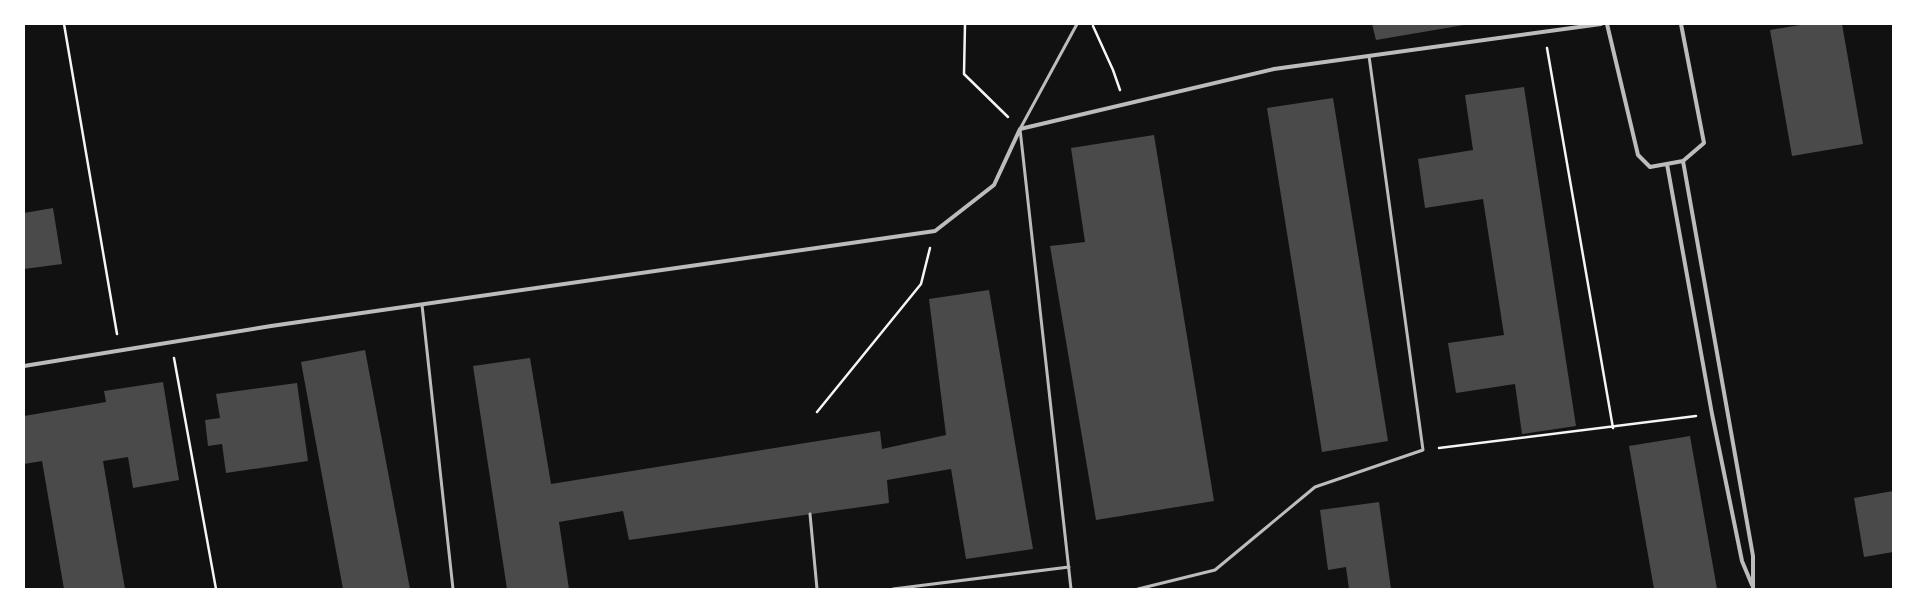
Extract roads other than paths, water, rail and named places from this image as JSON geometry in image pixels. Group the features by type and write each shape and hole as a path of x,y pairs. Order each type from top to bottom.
{"street":[{"path":"24,366 171,342 935,231 994,185 1020,129 1274,69 1601,24"},
{"path":"1607,24 1638,156 1650,167 1683,161 1704,143 1681,24"},
{"path":"1683,161 1753,556 1753,588"},
{"path":"1667,164 1712,414 1742,561 1753,588"}],"lane":[{"path":"1071,589 1020,129 1077,24"},
{"path":"1138,589 1215,570 1315,487 1422,450 1369,56"},
{"path":"422,305 452,589"},
{"path":"810,514 817,589"},
{"path":"893,589 1069,567"}]}
